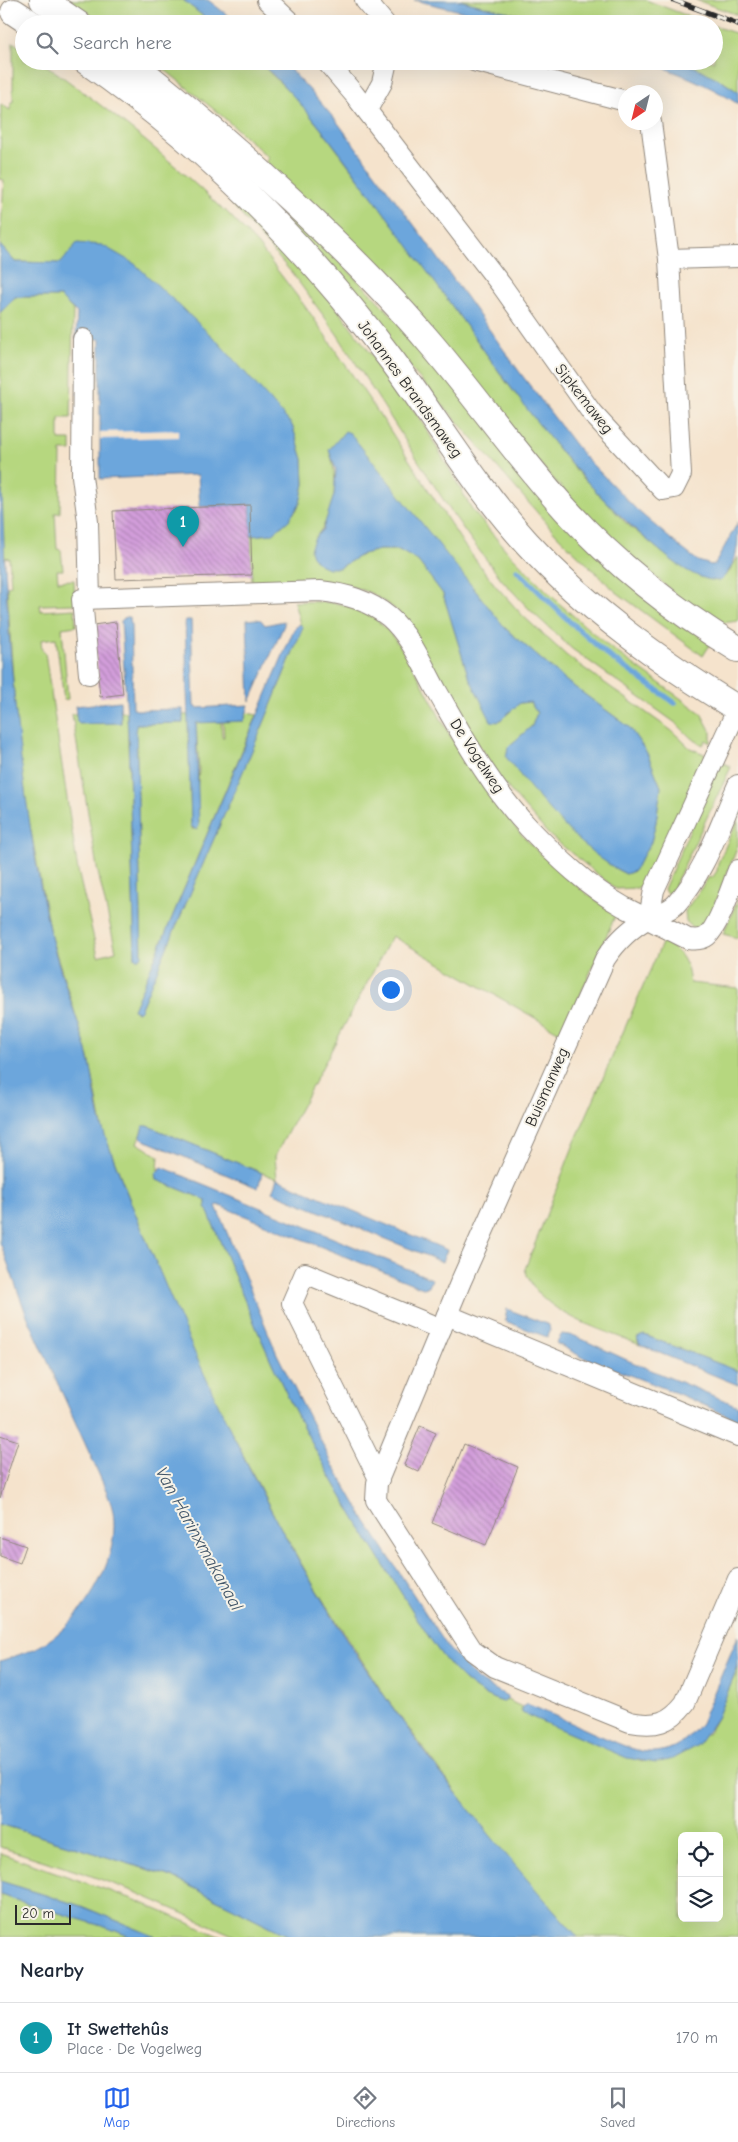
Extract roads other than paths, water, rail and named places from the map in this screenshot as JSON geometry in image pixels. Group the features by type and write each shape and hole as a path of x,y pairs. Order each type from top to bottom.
{"main road":[{"path":"43,0 65,15"},
{"name":"Johannes Brandsmaweg","path":"97,70 171,128 253,200 316,268 394,364 490,499 527,543 569,586 619,628 682,675 738,709"},
{"path":"140,70 229,144 327,234 385,293 431,344 518,454 567,511 606,550 662,598 708,631 738,649"}],"street":[{"path":"267,0 283,15"},
{"path":"365,0 378,15"},
{"name":"Sipkemaweg","path":"334,70 367,110 502,286 592,413 663,490 674,488 681,474 669,259 652,130"},
{"path":"367,110 382,83 385,70"},
{"path":"508,70 618,99"},
{"path":"669,259 738,257"},
{"path":"83,339 82,476 88,522 90,599 82,599 89,674"},
{"name":"De Vogelweg","path":"90,599 320,591 342,594 367,602 390,618 412,647 472,753 508,804 528,827 570,868 599,890 624,907 688,939 698,940 707,936 715,926 738,870"},
{"path":"649,918 654,890 738,709"},
{"name":"Buismanweg","path":"379,1479 465,1270 606,959 612,948 627,931 675,906 687,891 706,856 738,785"},
{"path":"738,1436 444,1322 305,1273 292,1303 379,1479 375,1491 381,1508 472,1651 495,1667 630,1722 654,1725 676,1714 685,1703 738,1579"}],"water":[{"path":"183,0 208,0 227,15 202,15"},
{"path":"414,0 458,0 520,15 477,15"},
{"path":"268,70 291,70 338,123 426,241 521,374 583,455 638,511 698,561 711,565 715,564 738,522 738,539 734,561 720,581 701,577 675,562 626,521 579,472 515,393 330,140"},
{"path":"668,70 701,70 738,92 738,104 715,90"},
{"path":"77,243 102,245 135,264 217,341 292,425 303,459 304,484 300,503 289,520 272,534 251,536 250,505 200,507 198,475 100,479 100,339 76,339 77,313 60,297 15,297 0,313 0,245 15,262 61,263"},
{"name":"Van Harinxmakanaal","path":"0,387 6,591 17,727 26,795 49,929 57,960 87,1051 99,1114 112,1153 132,1206 214,1394 270,1509 312,1583 371,1676 436,1767 541,1896 578,1937 291,1937 172,1877 0,1824 0,1661 36,1648 52,1638 68,1624 82,1608 104,1571 111,1551 114,1531 112,1509 106,1490 25,1311 0,1242"},
{"path":"345,431 350,433 506,629 565,680 629,727 647,753 661,787 651,842 634,871 626,874 593,853 545,805 506,757 508,747 532,726 537,713 530,702 520,703 498,722 491,721 468,675 443,594 418,561 399,550 379,550 363,554 339,568 328,568 319,564 312,556 310,550 314,539 323,529 334,495 336,470 329,450"},
{"path":"125,617 129,617 131,625 133,708 136,710 183,709 183,723 136,724 142,956 139,958 135,958 128,732 121,621"},
{"path":"185,620 191,620 194,706 197,708 249,705 244,721 196,723 199,826 196,830 191,826"},
{"path":"247,620 261,620 265,625 284,621 284,625 250,702"},
{"path":"300,624 303,627 263,725 140,1010 138,1012 133,1010 294,629"},
{"path":"120,701 121,723 79,724 77,722 75,706"},
{"path":"143,1126 148,1126 262,1173 258,1188 144,1140 140,1136"},
{"path":"162,1167 432,1279 429,1287 423,1288 218,1205 216,1206 277,1354 333,1465 365,1520 449,1649 478,1680 507,1696 507,1700 503,1702 485,1695 470,1685 443,1657 431,1640 343,1498 290,1401 236,1280 206,1207 206,1200 157,1180 156,1173"},
{"path":"277,1179 447,1250 442,1262 272,1192"},
{"path":"507,1309 549,1325 550,1331 547,1337 505,1321"},
{"path":"562,1334 575,1336 627,1360 738,1406 738,1420 674,1392 582,1357 556,1343"},
{"path":"644,1335 738,1371 738,1385 640,1345 637,1338"},
{"path":"738,1636 738,1667 717,1718 698,1745 672,1759 656,1763 627,1758 522,1713 522,1707 527,1704 636,1750 657,1752 672,1748 691,1735 701,1723"},
{"path":"0,1881 81,1906 156,1937 131,1937 108,1928 0,1895"}],"waterway":[{"path":"517,570 568,620 610,657 675,703"}],"railway":[{"path":"674,0 714,15"},
{"path":"723,18 738,24"}],"place":[{"name":"It Swettehûs","path":"183,547"}]}
